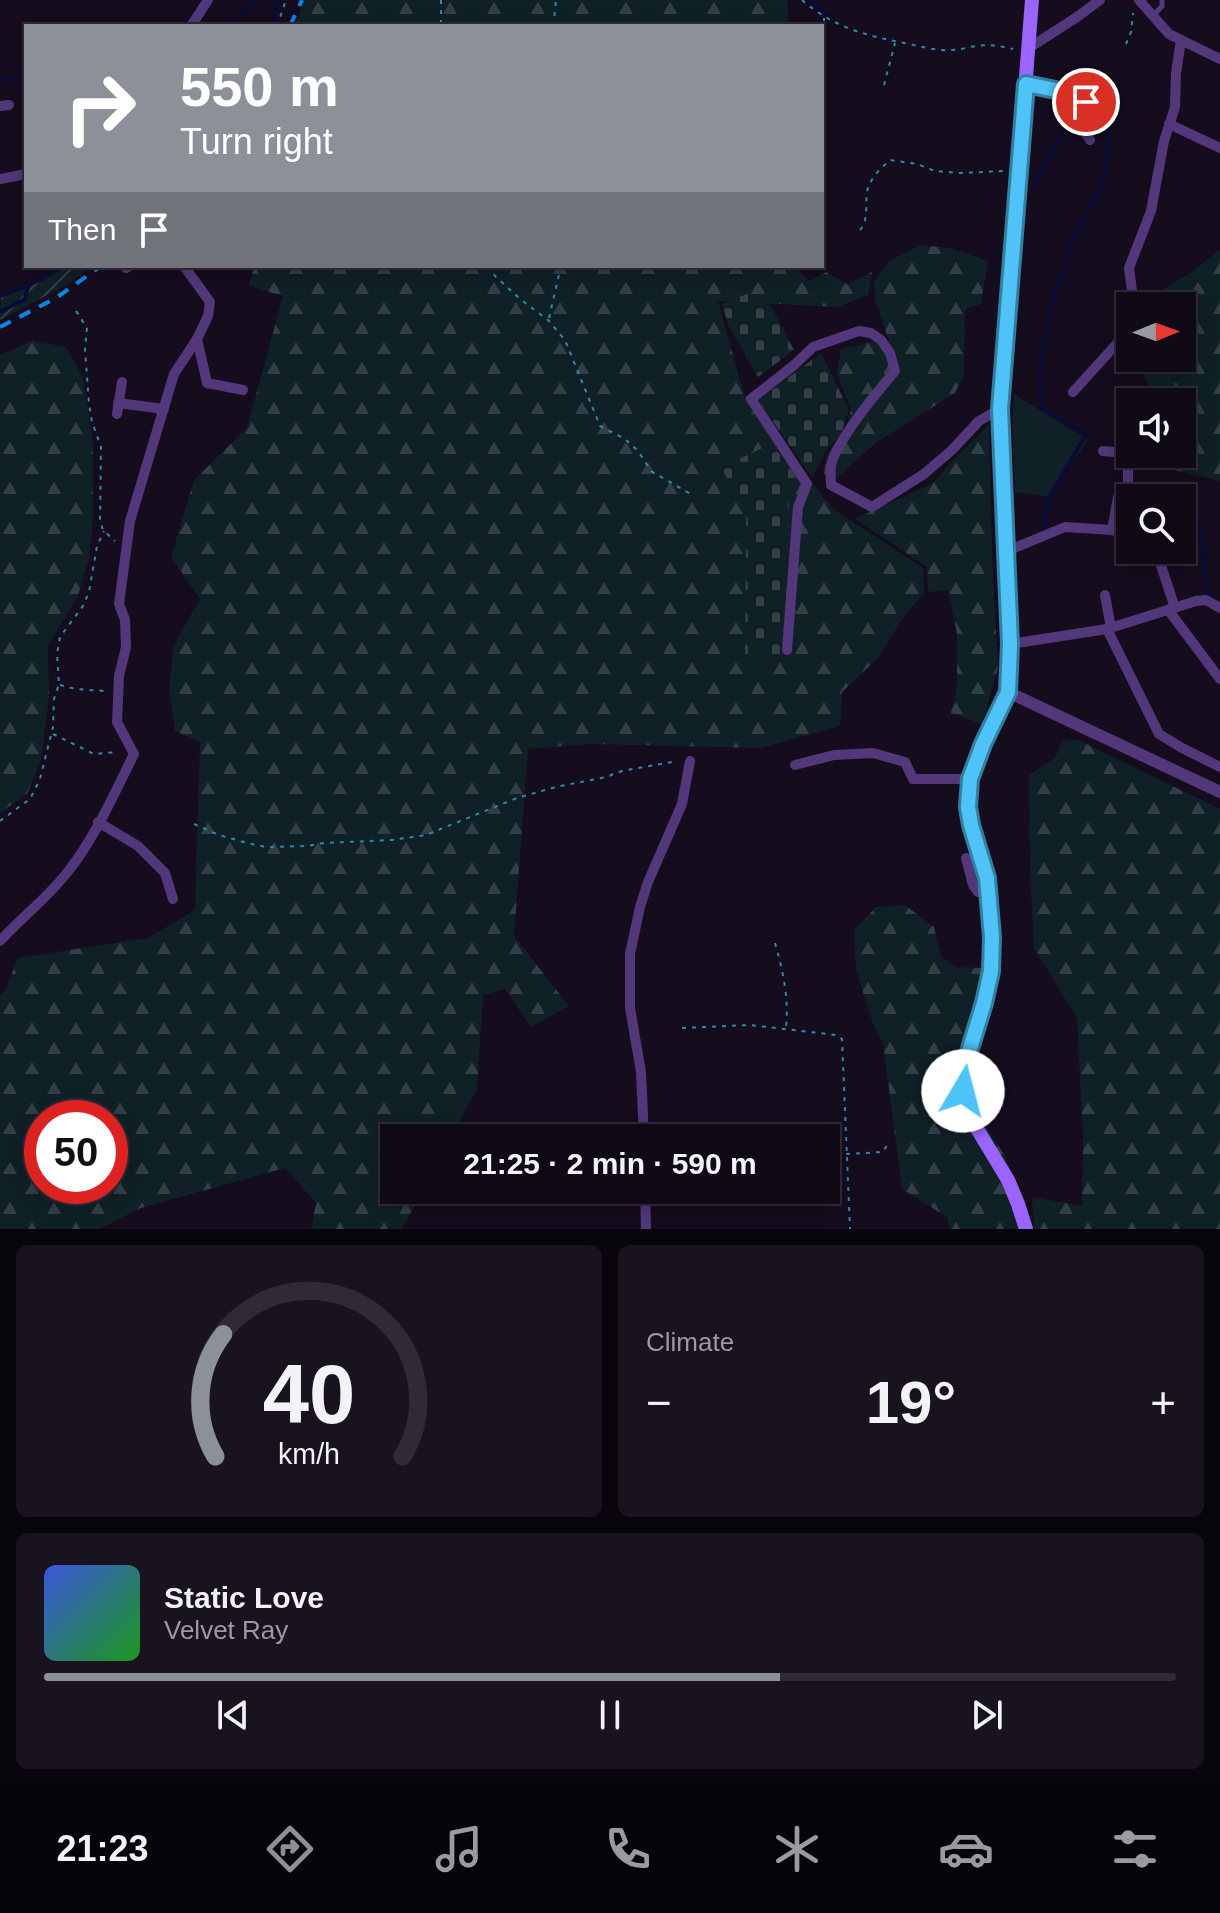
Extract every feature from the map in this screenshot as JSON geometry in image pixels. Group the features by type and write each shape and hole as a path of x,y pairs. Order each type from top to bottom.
{"main road":[{"path":"1026,1229 1008,1180 973,1122 963,1091 964,1068 991,971 989,891 968,807 970,779 1008,692 1010,644 1000,409 1026,84 1024,49 1032,0"}],"street":[{"path":"192,24 208,0"},
{"path":"1024,49 1100,0"},
{"path":"1136,4 1153,16 1169,34 1220,59"},
{"path":"1132,292 1129,268 1151,211 1164,141 1175,107 1181,40"},
{"path":"1026,84 1080,95 1086,102 1082,128 1090,140"},
{"path":"1169,124 1220,148"},
{"path":"0,179 24,174"},
{"path":"0,941 67,873 134,754 117,722 118,691 126,647 125,620 119,604 130,521 174,374 208,316 210,302 185,268"},
{"path":"787,650 798,507 807,484 751,399 813,347 859,331 871,333 881,340 890,353 895,371 874,395 830,467 831,485 872,507 924,474 979,421 1000,409"},
{"path":"197,339 207,383 243,390"},
{"path":"1073,392 1116,345"},
{"path":"122,382 118,408 164,409"},
{"path":"1103,451 1125,453 1128,457 1127,487 1118,497 1112,530"},
{"path":"1005,552 1065,527 1116,531"},
{"path":"1160,564 1172,609 1220,679"},
{"path":"1105,595 1109,629 1159,734 1220,767"},
{"path":"1010,644 1109,629 1196,601 1206,600 1220,608"},
{"path":"1008,692 1220,792"},
{"path":"795,765 834,755 873,753 905,762 913,779 970,779"},
{"path":"643,1124 641,1072 630,1008 630,954 648,882 682,804 690,761"},
{"path":"98,822 138,846 165,873 173,899"},
{"path":"966,858 973,885 978,892 989,891"},
{"path":"645,1204 646,1229"}],"lane":[{"path":"1153,16 1162,6 1162,0"}],"path":[{"path":"278,24 286,0"},
{"path":"441,0 441,24"},
{"path":"555,24 556,0"},
{"path":"802,0 848,29 895,41 955,51 988,45 1024,49"},
{"path":"1126,44 1136,4"},
{"path":"824,16 824,24"},
{"path":"884,85 895,41"},
{"path":"860,230 865,224 868,188 877,172 890,160 917,164 935,171 1018,172"},
{"path":"489,268 520,299 548,320 565,340 600,426 625,439 638,451 651,471 694,496"},
{"path":"548,320 561,268"},
{"path":"76,311 87,328 85,349 92,422 101,447 100,521 104,531 126,547"},
{"path":"0,821 30,799 40,779 52,734 54,699 59,685 57,654 60,637 83,606 89,592 97,546 104,531"},
{"path":"59,685 118,691"},
{"path":"52,734 94,754 131,749"},
{"path":"194,824 219,835 266,847 392,840 426,835 517,798 556,787 675,761 690,761"},
{"path":"775,943 784,973 788,1010 786,1028"},
{"path":"682,1028 750,1025 836,1035 842,1039 850,1229"},
{"path":"840,1155 883,1152 889,1142"}],"green space":[{"path":"304,0 787,0 789,24 296,24"},
{"path":"921,245 950,248 988,261 981,304 965,309 964,375 955,393 877,442 834,480 824,475 826,455 844,433 851,410 837,373 841,349 875,341 898,368 875,300 874,282 889,261"},
{"path":"1220,251 1220,481 1174,468 1196,468 1196,388 1149,388 1142,372 1196,372 1196,292 1159,292"},
{"path":"64,268 91,268 61,288 0,320 1,298"},
{"path":"254,268 800,268 809,281 826,272 847,284 872,272 868,295 837,307 718,301 744,394 832,508 923,568 924,593 902,619 879,657 842,692 840,726 761,748 590,744 528,749 514,936 569,1006 531,1027 505,989 483,995 477,1089 458,1124 380,1124 380,1204 415,1204 402,1229 311,1229 316,1203 285,1168 141,1208 99,1229 0,1229 0,995 18,958 148,938 195,910 200,742 175,731 169,690 174,645 200,599 171,557 194,480 247,428 283,296 249,286"},
{"path":"747,294 771,306 794,350 758,377 729,327 722,304"},
{"path":"32,341 66,347 83,377 93,444 93,517 89,559 78,596 48,645 49,696 41,760 27,794 0,813 0,355"},
{"path":"821,353 849,410 841,434 825,452 812,478 758,400"},
{"path":"1014,394 1088,440 1048,497 1015,492"},
{"path":"989,425 998,668 982,724 951,713 957,687 957,634 948,590 928,592 927,567 855,519 933,483"},
{"path":"772,444 800,482 789,496 784,657 745,659 746,514 721,467"},
{"path":"1078,740 1220,809 1220,1229 1034,1229 1032,1197 1082,1206 1083,1140 1077,1018 1034,948 1029,775 1055,758 1062,741"},
{"path":"905,905 934,927 941,956 955,967 986,968 989,1012 974,1072 977,1108 1005,1156 1027,1212 1028,1229 950,1229 947,1217 902,1189 883,1043 872,1021 856,969 854,930 876,907"}],"waterway":[{"path":"227,24 257,0"},
{"path":"272,24 278,0"},
{"path":"809,0 827,15"},
{"path":"0,79 24,80"},
{"path":"1045,534 1046,503 1085,436 1041,407 1040,369 1051,304 1069,248 1103,182 1110,118 1114,110"},
{"path":"1033,188 1054,148 1076,116"},
{"path":"0,293 24,287 58,268"},
{"path":"0,312 25,299 28,286"},
{"path":"1196,520 1201,535 1208,594"}],"railway":[{"path":"291,24 302,0"},
{"path":"0,327 56,298 98,268"}],"route":[{"path":"963,1091 964,1068 991,971 992,937 987,878 968,807 970,779 1008,692 1010,644 1000,409 1026,84 1080,95 1086,102"}]}
